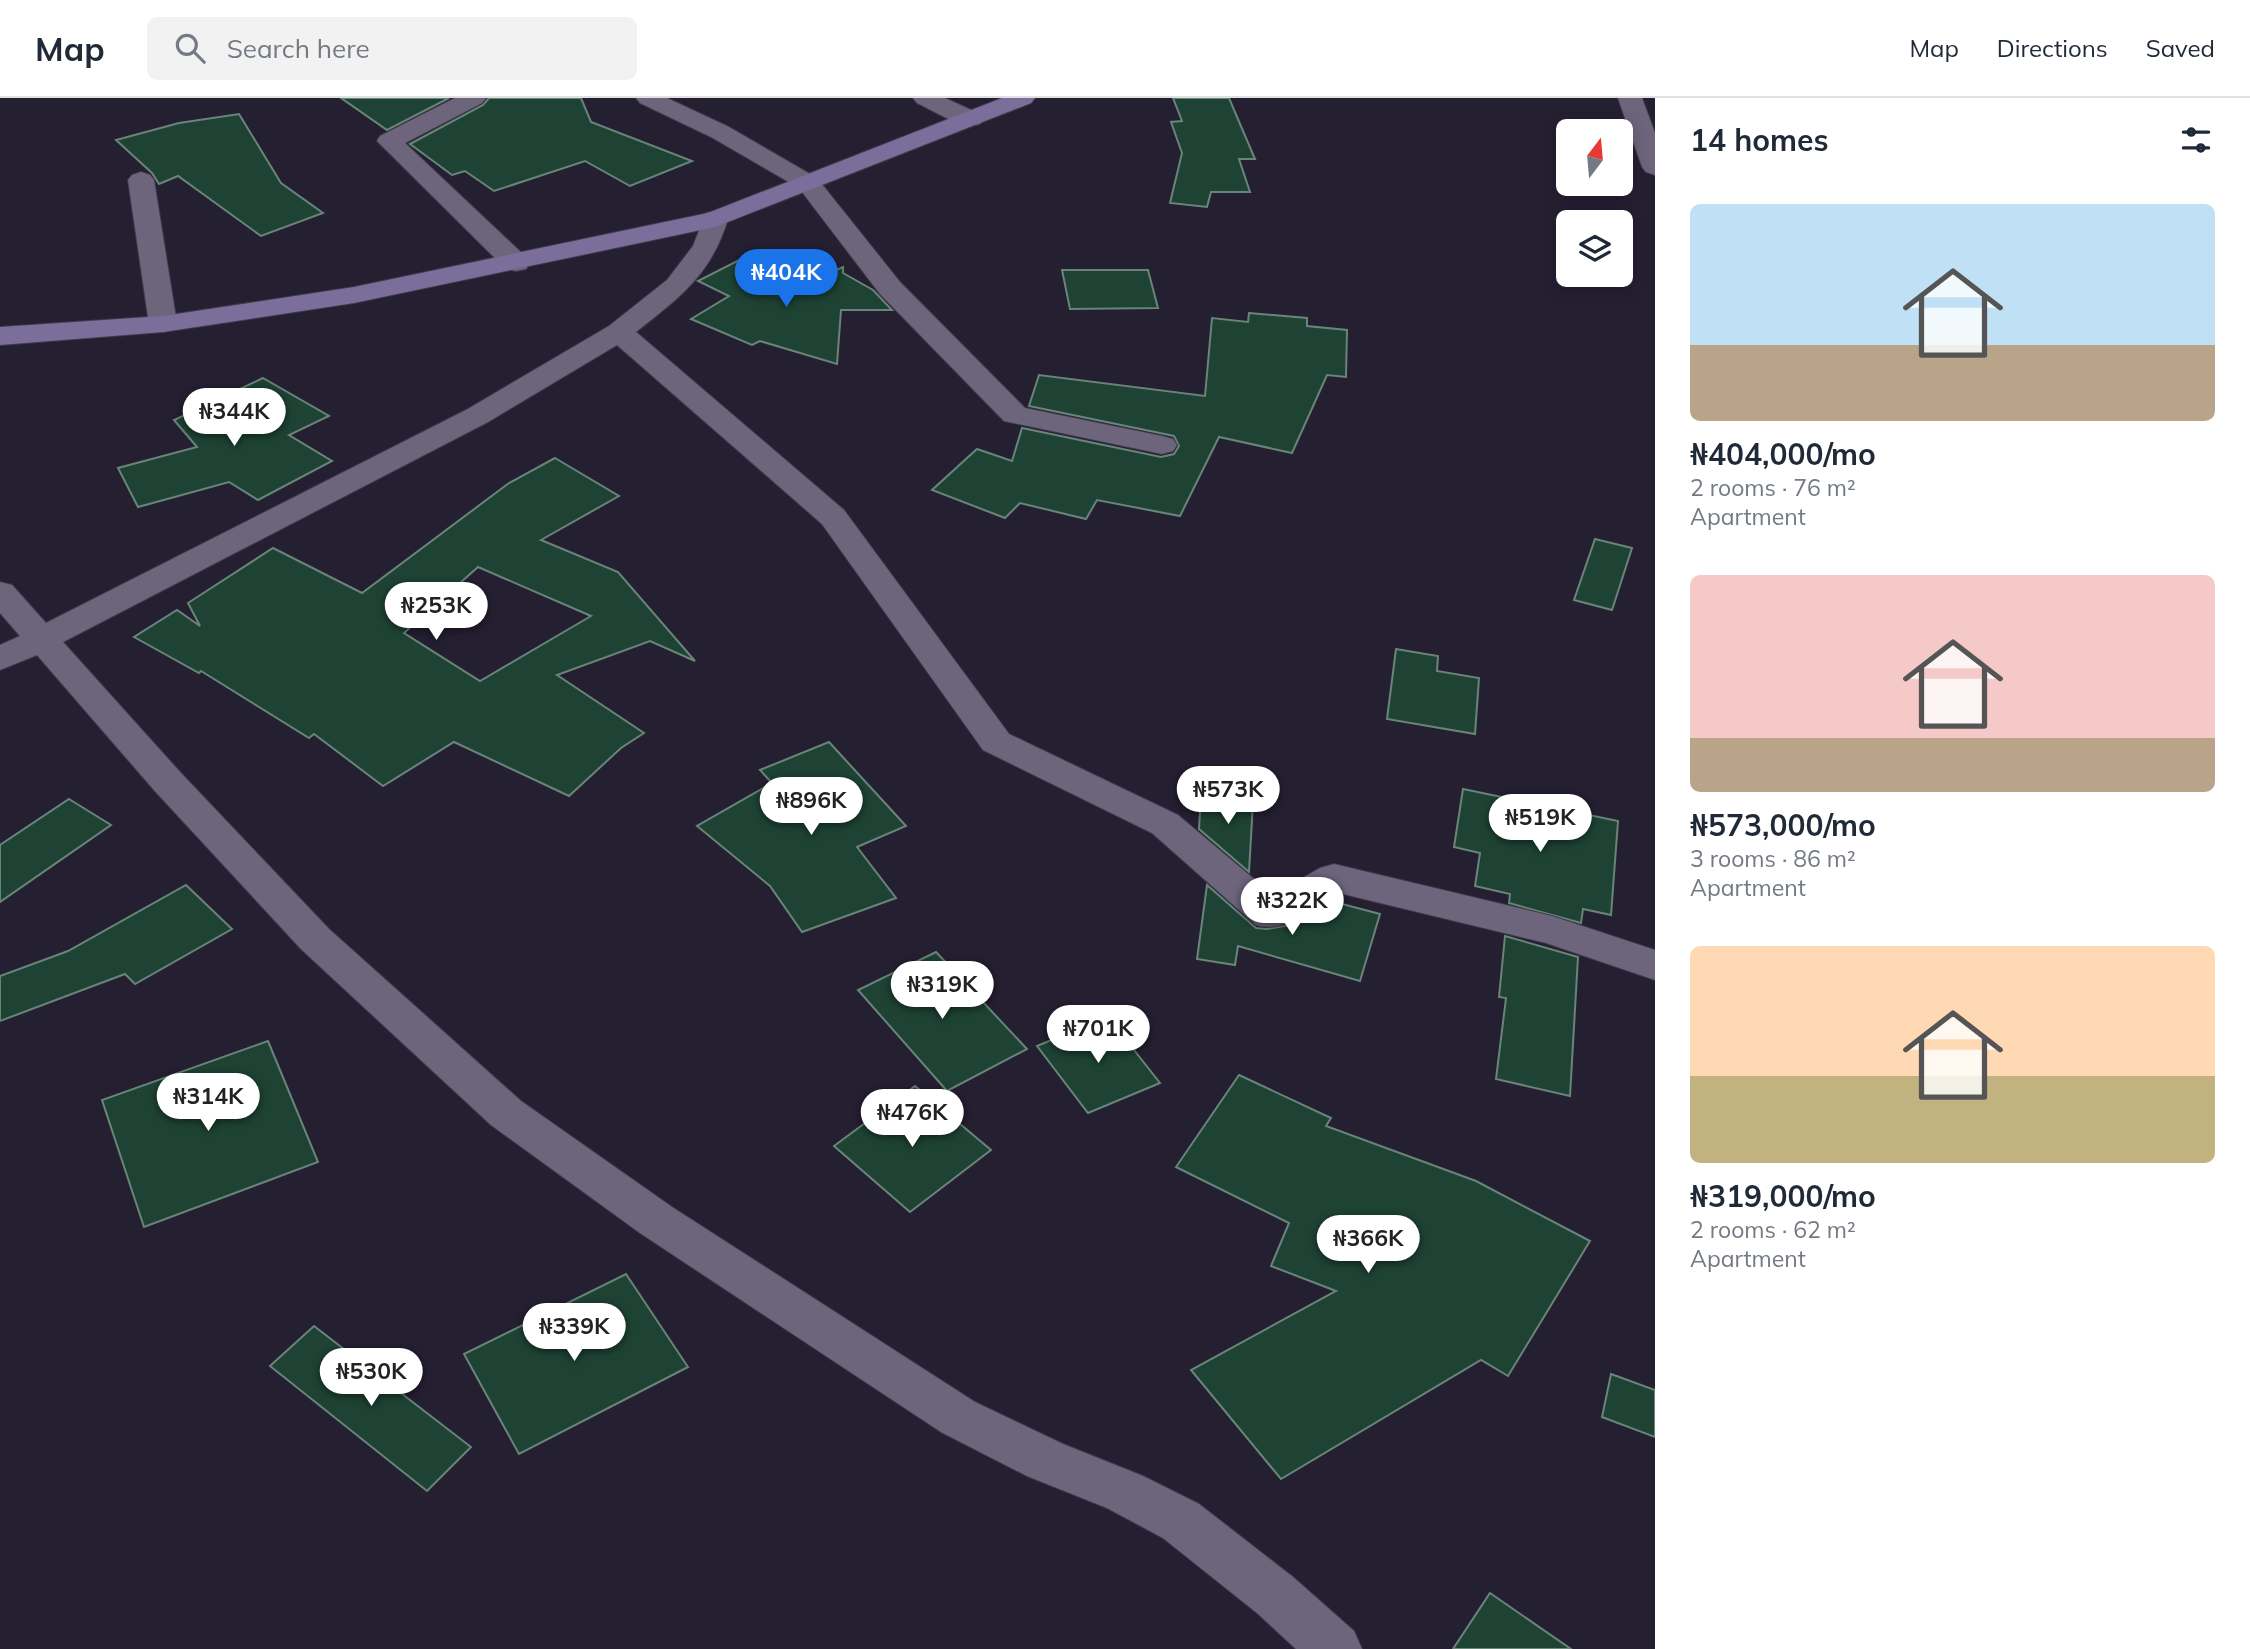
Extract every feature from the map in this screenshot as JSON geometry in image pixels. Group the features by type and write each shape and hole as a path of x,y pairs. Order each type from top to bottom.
{"main road":[{"path":"0,336 163,324 354,295 715,219 1023,98"}],"street":[{"path":"474,98 389,141 516,263"},
{"path":"648,98 720,132 808,183 890,288 1015,415 1162,445"},
{"path":"925,98 971,119"},
{"path":"1630,98 1655,167"},
{"path":"141,180 163,324"},
{"path":"0,659 123,599 477,416 619,332 677,286 706,247 715,219"},
{"path":"619,332 833,517 996,742 1164,824 1270,915 1335,878 1552,930 1655,965"},
{"path":"0,592 167,781 314,939 506,1113 656,1220 958,1417 1045,1460 1125,1492 1181,1521 1275,1595 1335,1649"}],"building":[{"path":"341,98 449,98 387,130"},
{"path":"489,98 581,98 591,122 692,161 630,186 585,161 494,191 465,171 452,175 410,144 483,105"},
{"path":"1173,98 1229,98 1255,159 1239,159 1250,192 1211,192 1207,207 1170,203 1182,153 1171,122 1182,121"},
{"path":"239,114 281,183 323,213 261,236 178,176 159,184 152,173 116,140 179,123"},
{"path":"741,259 799,287 843,267 843,273 873,290 892,310 841,310 837,364 760,341 752,345 691,319 729,296 698,281"},
{"path":"1062,270 1148,270 1158,308 1070,309"},
{"path":"1249,313 1307,318 1307,326 1347,330 1346,377 1327,375 1292,453 1219,437 1180,516 1097,500 1086,519 1020,503 1005,518 932,490 977,449 1012,461 1022,428 1161,457 1174,454 1179,446 1174,436 1029,406 1039,375 1205,396 1212,318 1248,322"},
{"path":"263,378 329,416 289,435 332,461 258,500 229,482 138,507 118,468 197,447 174,420"},
{"path":"555,458 619,496 541,540 618,572 695,661 650,641 557,675 644,733 621,748 569,796 454,742 383,786 314,734 309,738 201,671 199,673 134,637 177,610 200,626 188,603 273,548 362,593 509,483","holes":["478,567 591,616 480,681 404,633"]},
{"path":"1595,539 1632,548 1612,610 1574,600"},
{"path":"1396,649 1438,656 1437,671 1479,678 1475,734 1387,719"},
{"path":"829,742 906,826 857,847 896,898 802,932 770,886 697,826 772,783 760,770"},
{"path":"1463,789 1618,821 1611,915 1583,909 1581,923 1509,903 1510,894 1475,886 1480,853 1454,847"},
{"path":"1201,795 1253,802 1249,872 1199,829"},
{"path":"69,799 111,825 0,902 0,845"},
{"path":"186,885 232,929 135,984 125,974 0,1021 0,976 68,951"},
{"path":"1207,885 1256,928 1290,925 1331,901 1380,914 1360,981 1238,946 1235,965 1197,959"},
{"path":"1505,936 1578,957 1570,1096 1496,1079 1506,998 1499,997"},
{"path":"936,952 1027,1049 947,1091 858,990"},
{"path":"1108,1017 1160,1083 1088,1113 1037,1046"},
{"path":"268,1041 318,1162 144,1227 102,1100"},
{"path":"1239,1075 1331,1118 1326,1126 1476,1181 1590,1241 1508,1376 1481,1360 1281,1479 1191,1370 1336,1291 1271,1266 1289,1223 1176,1167"},
{"path":"915,1086 991,1150 910,1212 834,1146"},
{"path":"626,1274 688,1367 519,1454 464,1354"},
{"path":"314,1326 471,1447 427,1491 270,1366"},
{"path":"1611,1374 1655,1390 1655,1437 1602,1417"},
{"path":"1490,1593 1571,1649 1453,1649"}]}
